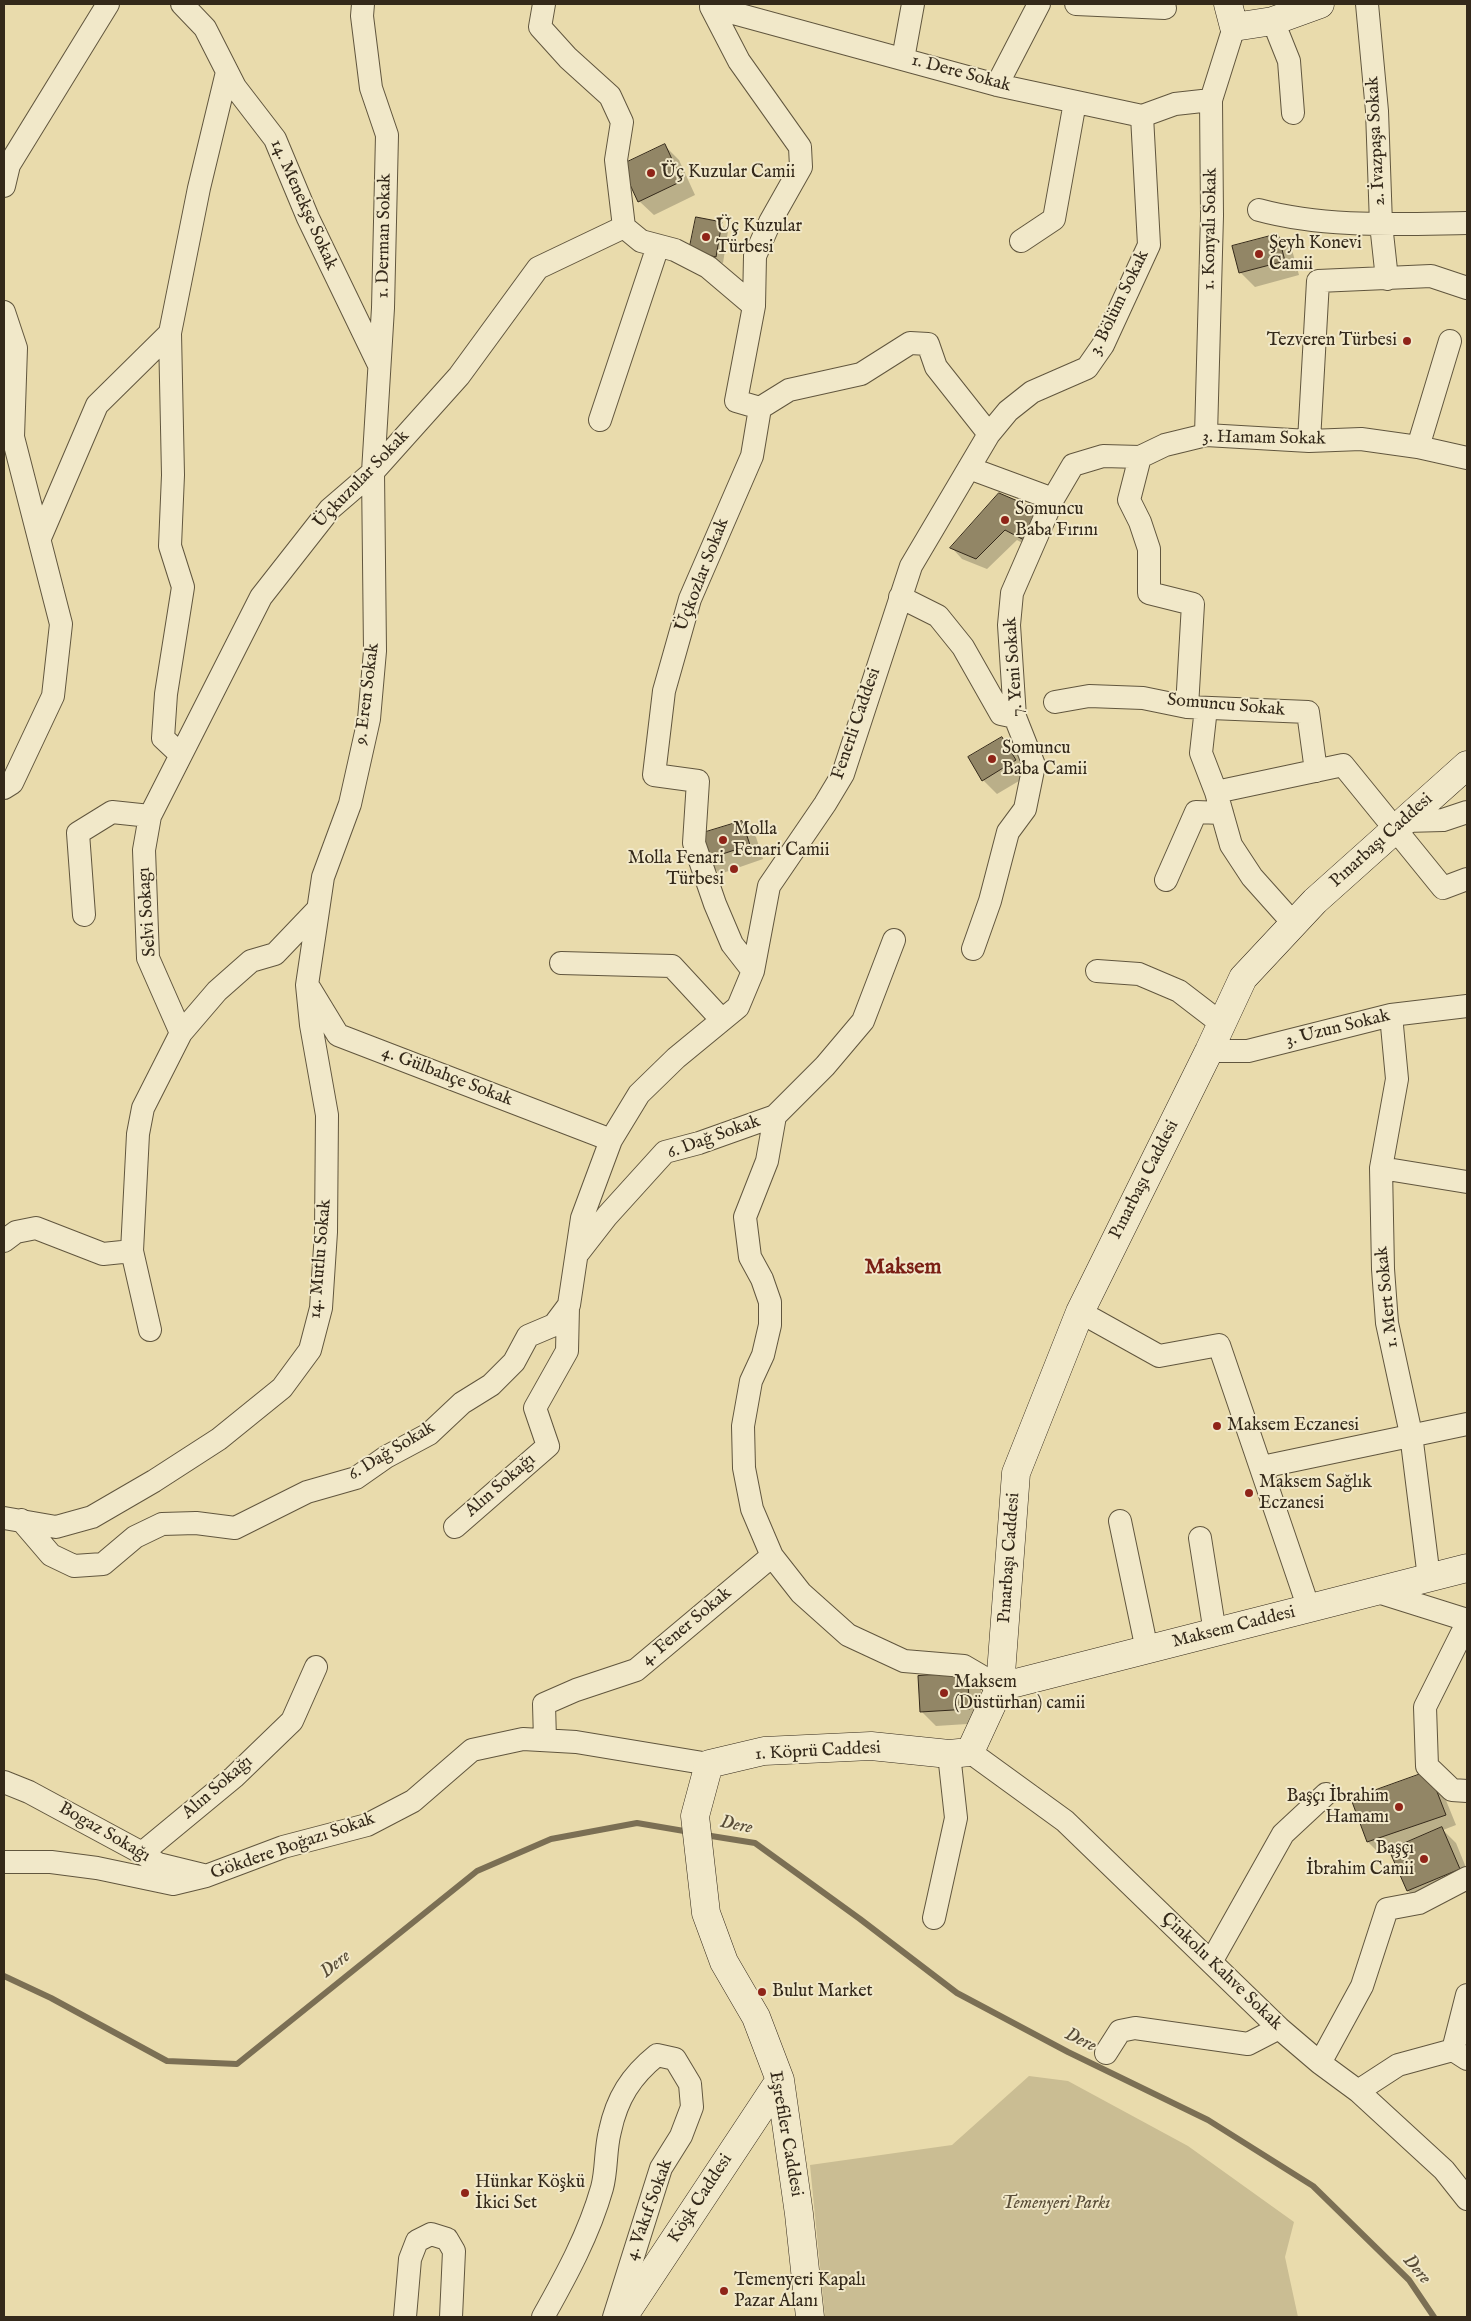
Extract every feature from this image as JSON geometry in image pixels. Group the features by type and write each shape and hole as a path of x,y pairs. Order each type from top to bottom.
{"main road":[{"path":"1231,15 1273,21 1320,4"},
{"name":"Pınarbaşı Caddesi","path":"1000,1687 1016,1473 1080,1312 1210,1051 1242,978 1315,901 1467,765"},
{"name":"Maksem Caddesi","path":"1000,1687 1467,1568"},
{"path":"959,1753 1000,1687"},
{"name":"1. Köprü Caddesi","path":"709,1764 764,1751 871,1746 959,1753"},
{"name":"Eşrefiler Caddesi","path":"709,1764 695,1816 706,1913 724,1962 756,2017 780,2080 799,2214 810,2317"},
{"name":"Köşk Caddesi","path":"623,2317 780,2080"}],"street":[{"path":"4,186 12,145 108,4"},
{"name":"14. Menekşe Sokak","path":"182,4 205,28 235,87 275,139 308,218 379,365"},
{"name":"1. Derman Sokak","path":"363,4 362,16 371,88 387,134 383,308 373,472"},
{"path":"544,4 540,27 568,58 610,96 622,122 616,160 624,227 641,242 666,248 708,267 754,306 736,401 760,408 789,390 861,374 910,343 928,344 936,367 989,434"},
{"path":"903,59 914,4"},
{"path":"997,85 1039,4"},
{"path":"1076,4 1165,8"},
{"name":"2. İvazpaşa Sokak","path":"1367,4 1377,111 1381,224 1387,278"},
{"name":"1. Dere Sokak","path":"754,306 755,256 770,222 801,167 800,147 739,61 711,7 997,85 1142,116"},
{"name":"1. Konyalı Sokak","path":"1206,435 1212,216 1211,100 1231,15"},
{"path":"1273,21 1289,62 1293,113"},
{"path":"180,754 163,738 166,694 183,587 170,546 173,474 170,333 199,188 227,72"},
{"path":"1142,116 1175,104 1211,100"},
{"path":"1021,241 1054,219 1075,102"},
{"name":"3. Bölüm Sokak","path":"969,468 989,434 1008,411 1032,392 1087,368 1103,345 1149,245 1142,116"},
{"path":"1259,210 1283,216 1381,224 1467,223"},
{"name":"Üçkuzular Sokak","path":"150,816 180,754 262,597 330,509 373,472 459,376 538,268 624,227"},
{"path":"600,420 666,248"},
{"path":"1309,441 1318,281 1431,276 1467,288"},
{"path":"4,312 16,348 13,437 61,624 52,696 12,783 4,788"},
{"path":"40,538 97,405 170,333"},
{"path":"1418,447 1450,341"},
{"name":"Üçkozlar Sokak","path":"753,971 732,944 715,904 694,843 698,782 654,775 664,691 690,599 752,456 760,408"},
{"name":"3. Hamam Sokak","path":"1053,499 1073,465 1103,456 1140,457 1165,445 1206,435 1309,441 1361,439 1418,447 1467,458"},
{"path":"1140,457 1129,500 1140,522 1149,548 1149,593 1192,604 1201,753 1219,802 1231,845 1252,877 1294,924"},
{"path":"969,468 1053,499"},
{"name":"Fenerli Caddesi","path":"582,1218 611,1140 639,1094 676,1058 738,1007 753,971 769,886 825,804 842,774 911,566 969,468"},
{"name":"9. Eren Sokak","path":"317,910 323,877 350,804 369,719 376,651 373,472"},
{"name":"7. Yeni Sokak","path":"973,949 990,901 1008,832 1025,809 1034,765 1015,716 1009,626 1012,593 1053,499"},
{"path":"900,597 938,616 963,647 1001,714 1015,716"},
{"name":"Somuncu Sokak","path":"1055,702 1089,696 1143,698 1197,707 1308,712 1316,771"},
{"path":"1166,880 1196,812 1219,802 1316,771 1343,765 1399,825 1443,888 1467,879"},
{"path":"84,915 78,833 112,812 150,816"},
{"path":"1399,825 1443,820 1467,812"},
{"name":"Selvi Sokagı","path":"150,816 144,850 148,958 181,1033"},
{"path":"150,1330 132,1251 138,1134 143,1108 181,1033 217,991 251,961 275,954 317,910"},
{"name":"14. Mutlu Sokak","path":"12,1519 56,1527 92,1518 219,1439 282,1388 310,1350 321,1308 326,1232 328,1115 311,1025 307,985 317,910"},
{"path":"894,940 863,1021 825,1066 774,1116 767,1161 745,1217 750,1257 762,1279 770,1302 770,1325 763,1355 751,1381 743,1426 744,1468 752,1509 772,1556 801,1593 848,1635 904,1660 964,1666 1000,1687"},
{"path":"562,963 672,966 722,1020"},
{"path":"1098,971 1139,974 1179,991 1222,1024"},
{"name":"4. Gülbahçe Sokak","path":"307,985 338,1035 611,1140"},
{"name":"3. Uzun Sokak","path":"1210,1051 1248,1052 1391,1015 1467,1006"},
{"name":"1. Mert Sokak","path":"1391,1015 1397,1079 1381,1168 1383,1270 1387,1323 1411,1434 1429,1578"},
{"name":"6. Dağ Sokak","path":"578,1253 607,1216 665,1152 699,1143 774,1116"},
{"path":"1381,1168 1467,1182"},
{"name":"6. Dağ Sokak","path":"12,1519 51,1555 74,1566 103,1564 135,1537 162,1524 196,1523 235,1528 307,1492 356,1478 386,1457 429,1434 462,1403 491,1385 514,1362 528,1336 554,1325 568,1307 582,1218"},
{"path":"4,1241 16,1232 36,1228 103,1254 132,1251"},
{"name":"Alın Sokağı","path":"455,1526 548,1446 535,1408 566,1350 568,1307"},
{"path":"1080,1312 1159,1356 1219,1345 1309,1609"},
{"path":"1262,1467 1411,1434 1467,1424"},
{"path":"1120,1521 1147,1650"},
{"path":"1200,1538 1215,1633"},
{"name":"4. Fener Sokak","path":"545,1740 544,1704 576,1690 636,1670 772,1556"},
{"path":"1378,1592 1467,1621 1424,1707 1427,1766 1452,1790 1467,1791"},
{"name":"Alın Sokağı","path":"142,1853 234,1777 292,1721 316,1667"},
{"name":"Gökdere Boğazı Sokak","path":"4,1862 51,1862 97,1868 173,1884 206,1876 283,1847 367,1825 413,1801 472,1750 523,1739 576,1742 709,1764"},
{"path":"934,1918 956,1818 959,1753"},
{"name":"Çinkolu Kahve Sokak","path":"959,1753 1065,1822 1279,2028 1320,2063 1358,2091 1444,2170 1467,2198"},
{"name":"Bogaz Sokağı","path":"4,1782 29,1792 142,1853 158,1864 206,1876"},
{"path":"1211,1962 1283,1834 1326,1794"},
{"path":"1320,2063 1362,1986 1387,1909 1419,1903 1467,1878"},
{"path":"1358,2091 1398,2065 1460,2055 1467,1994"},
{"path":"1106,2053 1120,2031 1134,2028 1248,2044 1279,2028"},
{"name":"4. Vakıf Sokak","path":"543,2317 589,2227 602,2187 610,2131 625,2088 641,2068 657,2055 675,2059 690,2084 692,2107 681,2136 661,2168 614,2317"},
{"path":"405,2317 410,2259 417,2241 431,2234 447,2239 454,2250 451,2317"}],"green space":[{"name":"Temenyeri Parkı","path":"1029,2076 1068,2081 1188,2146 1294,2222 1285,2257 1298,2317 825,2317 810,2165 952,2145"}],"building":[{"name":"Üç Kuzular Camii","path":"665,144 682,181 638,202 621,165"},
{"name":"Üç Kuzular Türbesi","path":"696,217 722,222 716,257 689,251"},
{"name":"Şeyh Konevi Camii","path":"1278,234 1285,261 1239,273 1232,246"},
{"name":"Somuncu Baba Fırını","path":"999,493 1041,511 1024,540 1005,530 976,559 950,548"},
{"name":"Somuncu Baba Camii","path":"1002,737 1016,760 982,781 968,757"},
{"name":"Molla Fenari Camii","path":"742,821 750,845 704,860 696,835"},
{"name":"Maksem (Düstürhan) camii","path":"967,1673 970,1709 920,1712 918,1676"},
{"name":"Başçı İbrahim Hamamı","path":"1429,1771 1446,1815 1367,1842 1351,1799"},
{"name":"Başçı İbrahim Camii","path":"1442,1827 1460,1869 1407,1891 1389,1850"}],"waterway":[{"name":"Dere","path":"4,1976 51,1998 167,2061 237,2064 477,1871 551,1839 637,1823 690,1832"},
{"name":"Dere","path":"705,1835 755,1843 860,1919 957,1993 1068,2052 1208,2120 1313,2186 1409,2280 1434,2317"}],"place":[{"name":"Üç Kuzular Camii","path":"651,173"},
{"name":"Üç Kuzular Türbesi","path":"706,237"},
{"name":"Şeyh Konevi Camii","path":"1259,254"},
{"name":"Tezveren Türbesi","path":"1407,341"},
{"name":"Somuncu Baba Fırını","path":"1005,520"},
{"name":"Somuncu Baba Camii","path":"992,759"},
{"name":"Molla Fenari Camii","path":"723,840"},
{"name":"Molla Fenari Türbesi","path":"734,869"},
{"name":"Maksem Eczanesi","path":"1217,1426"},
{"name":"Maksem Sağlık Eczanesi","path":"1249,1493"},
{"name":"Maksem (Düstürhan) camii","path":"944,1693"},
{"name":"Başçı İbrahim Hamamı","path":"1399,1807"},
{"name":"Başçı İbrahim Camii","path":"1424,1859"},
{"name":"Bulut Market","path":"762,1992"},
{"name":"Hünkar Köşkü İkici Set","path":"465,2193"},
{"name":"Temenyeri Kapalı Pazar Alanı","path":"724,2291"}],"district":[{"name":"Maksem","path":"903,1268"}]}
